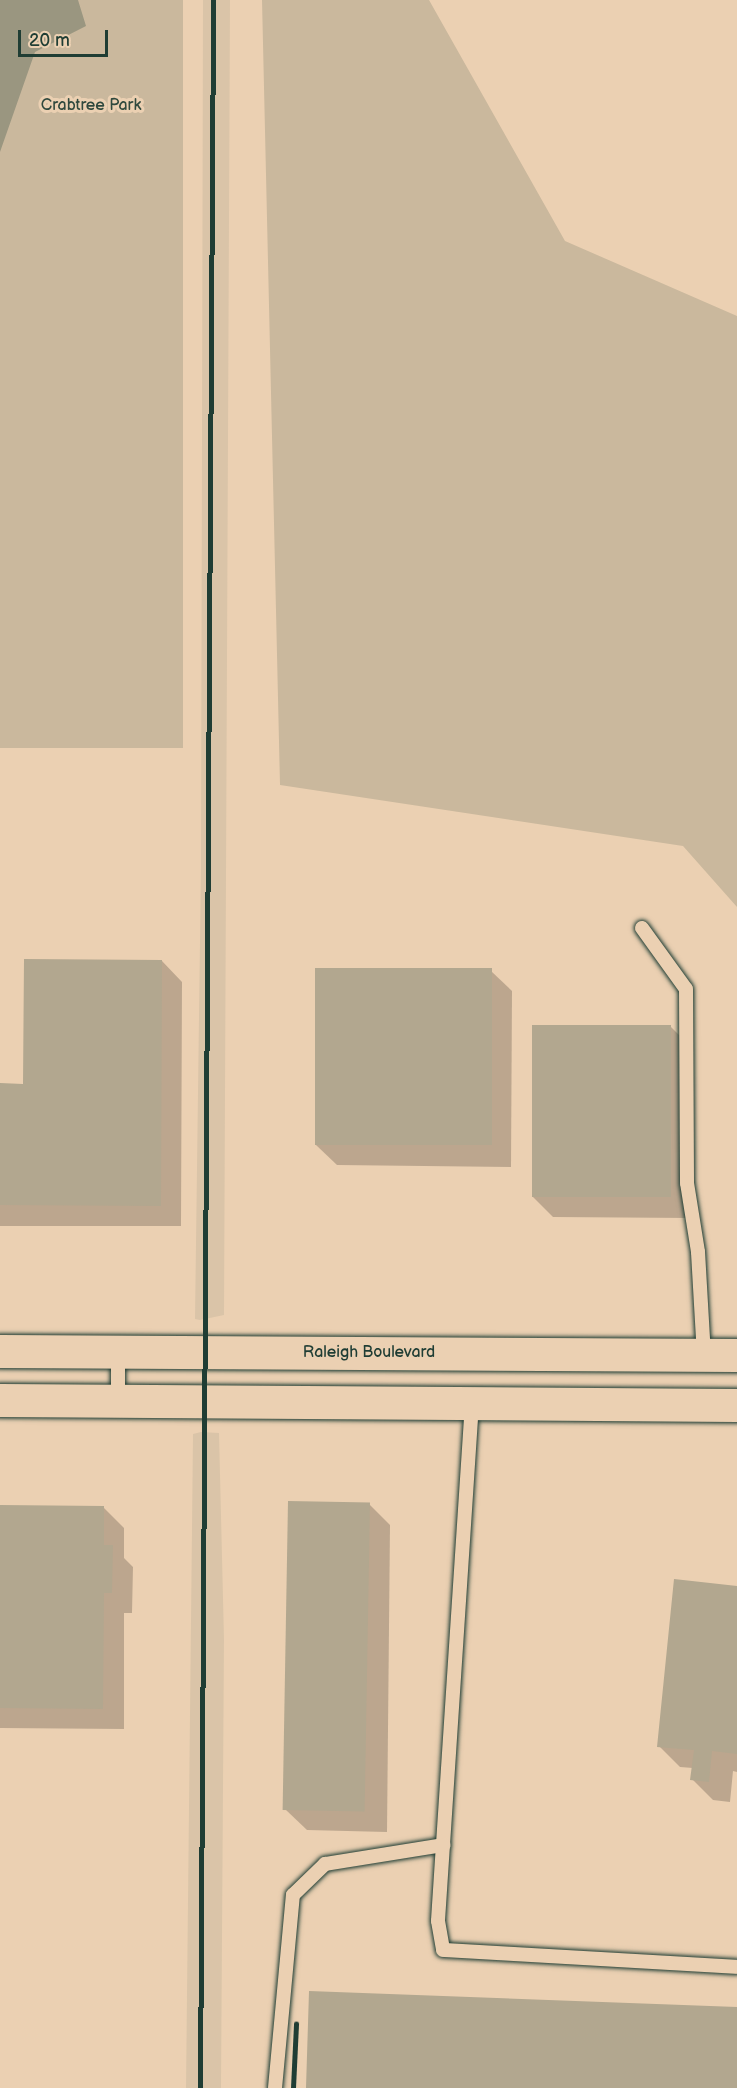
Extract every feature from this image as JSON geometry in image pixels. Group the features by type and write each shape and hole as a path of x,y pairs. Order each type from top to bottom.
{"main road":[{"name":"Raleigh Boulevard","path":"0,1351 737,1355"},
{"path":"0,1400 737,1405"}],"lane":[{"path":"642,928 686,989 687,1183 698,1252 704,1355"},
{"path":"118,1352 118,1401"},
{"path":"472,1403 438,1920 443,1950 737,1967"},
{"path":"275,2088 293,1895 325,1864 443,1845"}],"shaded area":[{"path":"0,0 78,0 86,26 35,52 0,152"},
{"path":"203,0 230,0 224,1315 200,1320 195,1319 201,866"},
{"path":"219,1433 224,1639 221,2088 186,2088 193,1434"}],"green space":[{"name":"Crabtree Park","path":"0,0 183,0 183,748 0,748"},
{"path":"262,0 429,0 565,241 737,316 737,907 683,846 280,785"}],"building":[{"path":"24,959 162,960 161,1206 0,1205 0,1083 23,1084"},
{"path":"315,968 492,968 492,1145 315,1145"},
{"path":"532,1025 671,1025 671,1197 532,1197"},
{"path":"288,1501 370,1502 365,1811 283,1810"},
{"path":"0,1505 104,1506 104,1545 113,1545 112,1593 104,1593 103,1709 0,1708"},
{"path":"674,1579 737,1586 737,1754 712,1751 709,1782 690,1780 694,1750 657,1747"},
{"path":"309,1991 737,2007 737,2088 306,2088"}],"railway":[{"path":"200,2088 213,0"},
{"path":"293,2088 296,2024"}]}
